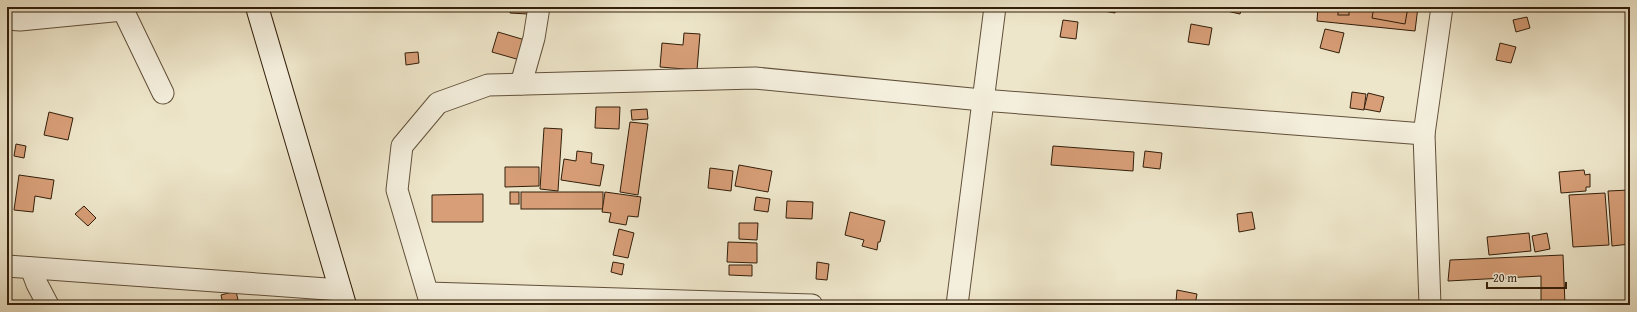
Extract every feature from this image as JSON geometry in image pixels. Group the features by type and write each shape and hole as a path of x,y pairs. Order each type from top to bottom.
{"main road":[{"path":"257,7 343,298"}],"street":[{"path":"521,84 534,38 538,7"},
{"path":"957,305 995,7"},
{"path":"1430,305 1424,134 1442,7"},
{"path":"7,19 20,20 123,9 163,93"},
{"path":"812,305 430,299 397,190 402,146 438,103 488,85 755,78 982,100 1424,134"},
{"path":"7,266 343,298"},
{"path":"31,268 37,284 48,305"}],"building":[{"path":"510,7 529,7 528,14 510,13"},
{"path":"714,7 732,7 732,8 714,10"},
{"path":"1081,7 1116,7 1115,13"},
{"path":"1218,7 1242,7 1240,14 1218,9"},
{"path":"1292,7 1307,7 1307,10 1292,10"},
{"path":"1318,7 1418,7 1415,31 1317,21"},
{"path":"1338,7 1349,7 1349,15 1338,15"},
{"path":"1374,7 1408,7 1405,24 1372,18"},
{"path":"1527,17 1530,28 1516,32 1513,20"},
{"path":"1063,20 1078,22 1076,39 1060,37"},
{"path":"1191,24 1212,28 1209,45 1188,42"},
{"path":"1325,29 1344,33 1339,53 1320,48"},
{"path":"498,32 525,40 520,60 492,52"},
{"path":"684,33 700,34 697,70 660,67 662,43 683,45"},
{"path":"1500,43 1516,47 1511,63 1496,60"},
{"path":"418,52 419,63 406,65 405,53"},
{"path":"1352,92 1366,94 1364,110 1350,108"},
{"path":"1368,93 1384,97 1380,112 1364,109"},
{"path":"596,107 620,107 619,129 595,128"},
{"path":"647,109 648,119 632,120 631,110"},
{"path":"49,112 73,118 68,140 44,135"},
{"path":"630,122 648,124 638,195 620,192"},
{"path":"544,128 562,129 558,191 540,189"},
{"path":"16,144 26,146 24,158 14,156"},
{"path":"1053,146 1134,152 1133,171 1051,165"},
{"path":"577,151 592,153 591,163 604,165 600,186 561,180 564,159 576,161"},
{"path":"1145,151 1162,153 1160,169 1143,167"},
{"path":"739,165 772,171 768,192 735,186"},
{"path":"505,167 539,167 539,186 505,187"},
{"path":"710,168 733,171 731,191 708,188"},
{"path":"1584,170 1585,175 1590,174 1590,187 1586,187 1586,191 1561,193 1559,172"},
{"path":"19,175 54,180 51,199 35,196 33,212 14,210"},
{"path":"1630,190 1630,244 1612,246 1608,191"},
{"path":"510,192 519,192 519,204 510,204"},
{"path":"521,192 603,192 603,209 521,209"},
{"path":"605,192 641,197 638,217 628,216 626,225 609,222 611,213 602,212"},
{"path":"1605,193 1609,245 1573,247 1569,195"},
{"path":"483,194 483,222 432,222 432,195"},
{"path":"756,197 770,199 768,212 754,210"},
{"path":"787,201 813,202 812,219 786,218"},
{"path":"84,206 96,218 88,226 75,214"},
{"path":"850,212 885,221 877,250 862,246 864,240 845,235"},
{"path":"1252,212 1255,229 1239,232 1237,214"},
{"path":"739,223 758,223 757,240 739,239"},
{"path":"619,229 634,233 628,258 613,255"},
{"path":"1529,233 1531,251 1489,255 1487,237"},
{"path":"1547,233 1550,249 1535,252 1532,236"},
{"path":"728,242 757,243 757,263 727,262"},
{"path":"1563,255 1565,305 1541,305 1541,276 1448,281 1450,260"},
{"path":"613,262 624,264 622,275 611,272"},
{"path":"817,262 829,264 827,280 816,279"},
{"path":"729,265 752,265 752,276 729,275"},
{"path":"1177,290 1197,294 1195,305 1176,302"},
{"path":"236,291 238,300 223,304 221,295"}]}
